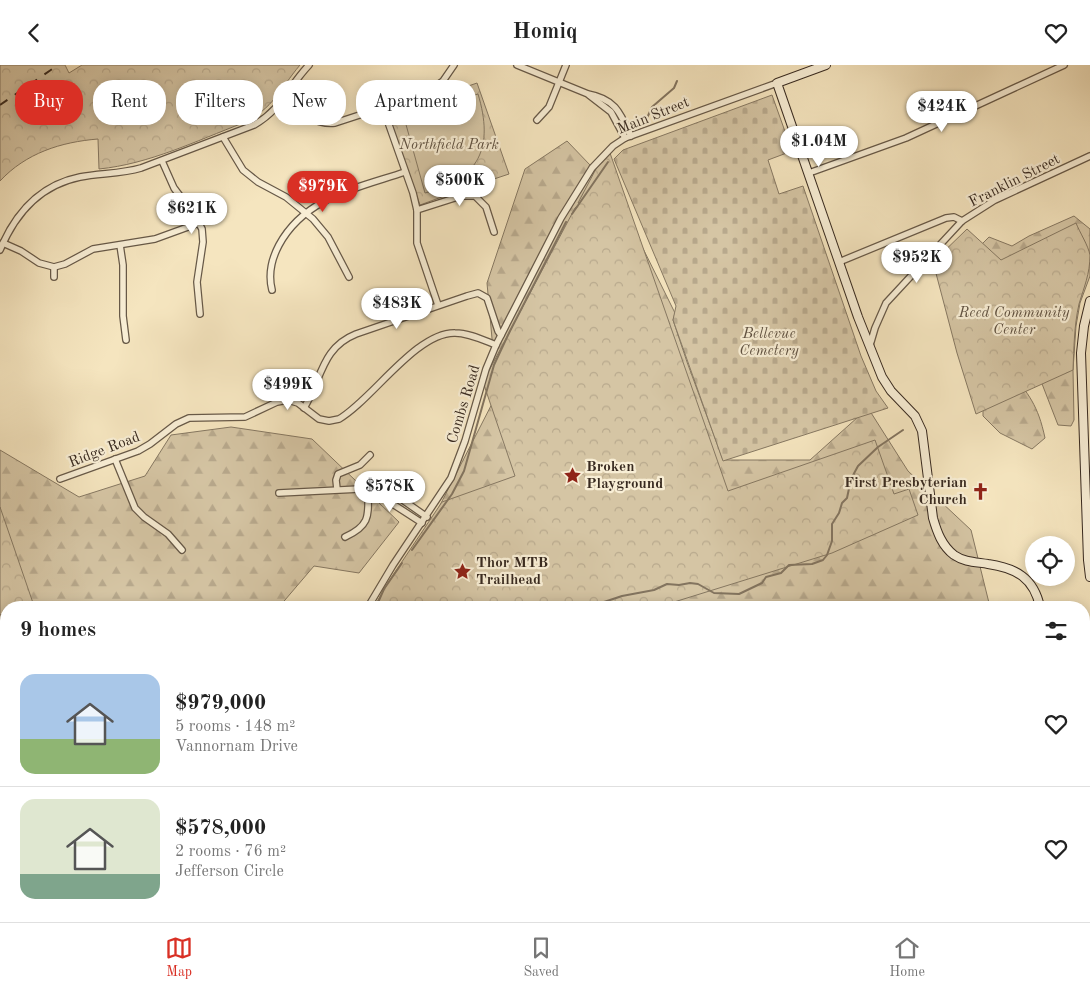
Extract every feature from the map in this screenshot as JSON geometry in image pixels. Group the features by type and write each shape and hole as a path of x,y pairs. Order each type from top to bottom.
{"street":[{"path":"298,80 309,65"},
{"path":"444,80 454,65"},
{"path":"517,65 588,94 600,96 615,106 620,112 628,137"},
{"path":"536,120 550,107 566,65"},
{"name":"Main Street","path":"501,335 581,184 607,152 628,137 826,65"},
{"path":"809,173 906,138 1064,65"},
{"path":"777,83 858,317 882,377 891,391 915,416 922,431 933,518 943,543 954,555 966,561 1005,567 1019,574 1033,587 1038,601"},
{"path":"0,250 21,213 37,197 50,188 80,177 128,172 162,161 259,122 273,112"},
{"path":"389,125 417,210 417,243 438,305"},
{"path":"223,137 244,170 258,182 286,197 306,212 328,237 350,277"},
{"name":"Franklin Street","path":"839,262 946,217 954,217 962,221 987,204 1090,156"},
{"path":"162,161 174,188 200,223 203,235 197,282 200,315"},
{"path":"272,290 270,272 276,249 286,233 306,212 335,196 405,172"},
{"path":"417,210 461,196 475,196 486,207 494,232"},
{"path":"870,345 875,327 886,303 962,221"},
{"path":"3,243 21,251 39,263 54,267 66,264 93,249 155,239 200,223"},
{"path":"120,245 123,265 123,316 126,340"},
{"path":"54,267 54,277"},
{"path":"304,408 328,356 341,341 356,334 472,294 482,294 489,302 501,335"},
{"path":"1090,301 1084,325 1081,353 1090,577"},
{"name":"Ridge Road","path":"60,479 144,448 176,424 189,419 245,417 282,401 293,401 324,421 339,419 420,348 437,336 461,333 496,345"},
{"name":"Combs Road","path":"372,601 393,565 446,487 456,466 486,369 501,335"},
{"path":"337,489 336,480 338,474 360,465 370,455"},
{"path":"115,459 135,507 144,517 168,534 182,550"},
{"path":"279,493 380,487 388,490 426,517"},
{"path":"368,488 422,523"},
{"path":"345,537 360,529 366,520 368,488"}],"green space":[{"path":"0,65 65,65 69,73 82,65 300,65 289,80 273,80 273,100 263,110 263,80 176,80 176,125 238,125 190,144 136,162 99,169 98,139 71,143 33,156 10,171 0,181"},
{"name":"Northfield Park","path":"476,83 509,174 479,184 476,192 458,191 420,205 392,125 476,125"},
{"path":"478,94 483,113 484,130 483,145 478,158 459,179 444,187 425,193 406,125 476,125 476,95"},
{"name":"Bellevue Cemetery","path":"772,95 792,151 768,160 779,194 803,186 861,356 876,391 888,408 723,461 673,320 676,306 614,159 623,150"},
{"path":"567,141 614,190 675,313 673,320 723,460 810,460 868,408 908,471 971,530 989,601 537,601 418,548 497,394 487,283 525,169"},
{"path":"610,153 728,491 875,440 894,494 909,489 918,515 832,553 677,601 377,601 442,502 515,476 483,382 575,208 580,203 578,203 597,167"},
{"path":"1074,216 1090,229 1090,276 1080,303 1076,326 1073,370 1074,420 1071,426 1058,425 1025,340 980,246 989,237 1012,246 1029,236"},
{"name":"Reed Community Center","path":"1076,223 1088,247 1090,262 1076,321 1073,370 976,414 957,353 933,262 967,229 1001,260"},
{"path":"1009,369 1032,401 1042,427 1045,438 1032,449 1000,433 983,416 983,402"},
{"path":"231,427 312,439 399,522 359,573 314,566 284,601 0,601 0,450 79,497 145,476 171,435"},
{"path":"0,507 32,601 0,601"}],"waterway":[{"path":"647,118 652,107 674,88 677,81"},
{"path":"572,214 608,162"},
{"path":"412,550 452,494 464,471 494,365 566,222"},
{"path":"607,601 654,590 667,584 698,584 714,593 739,594 762,583 766,577 781,573 789,565 812,564 823,560 832,541 832,524 839,513 842,503 847,498 851,479 858,466 878,447 903,430"},
{"path":"379,601 384,589 402,563"}],"railway":[{"path":"0,105 58,65"}],"place":[{"name":"Broken Playground","path":"572,475"},
{"name":"First Presbyterian Church","path":"981,491"},
{"name":"Thor MTB Trailhead","path":"462,571"}]}
